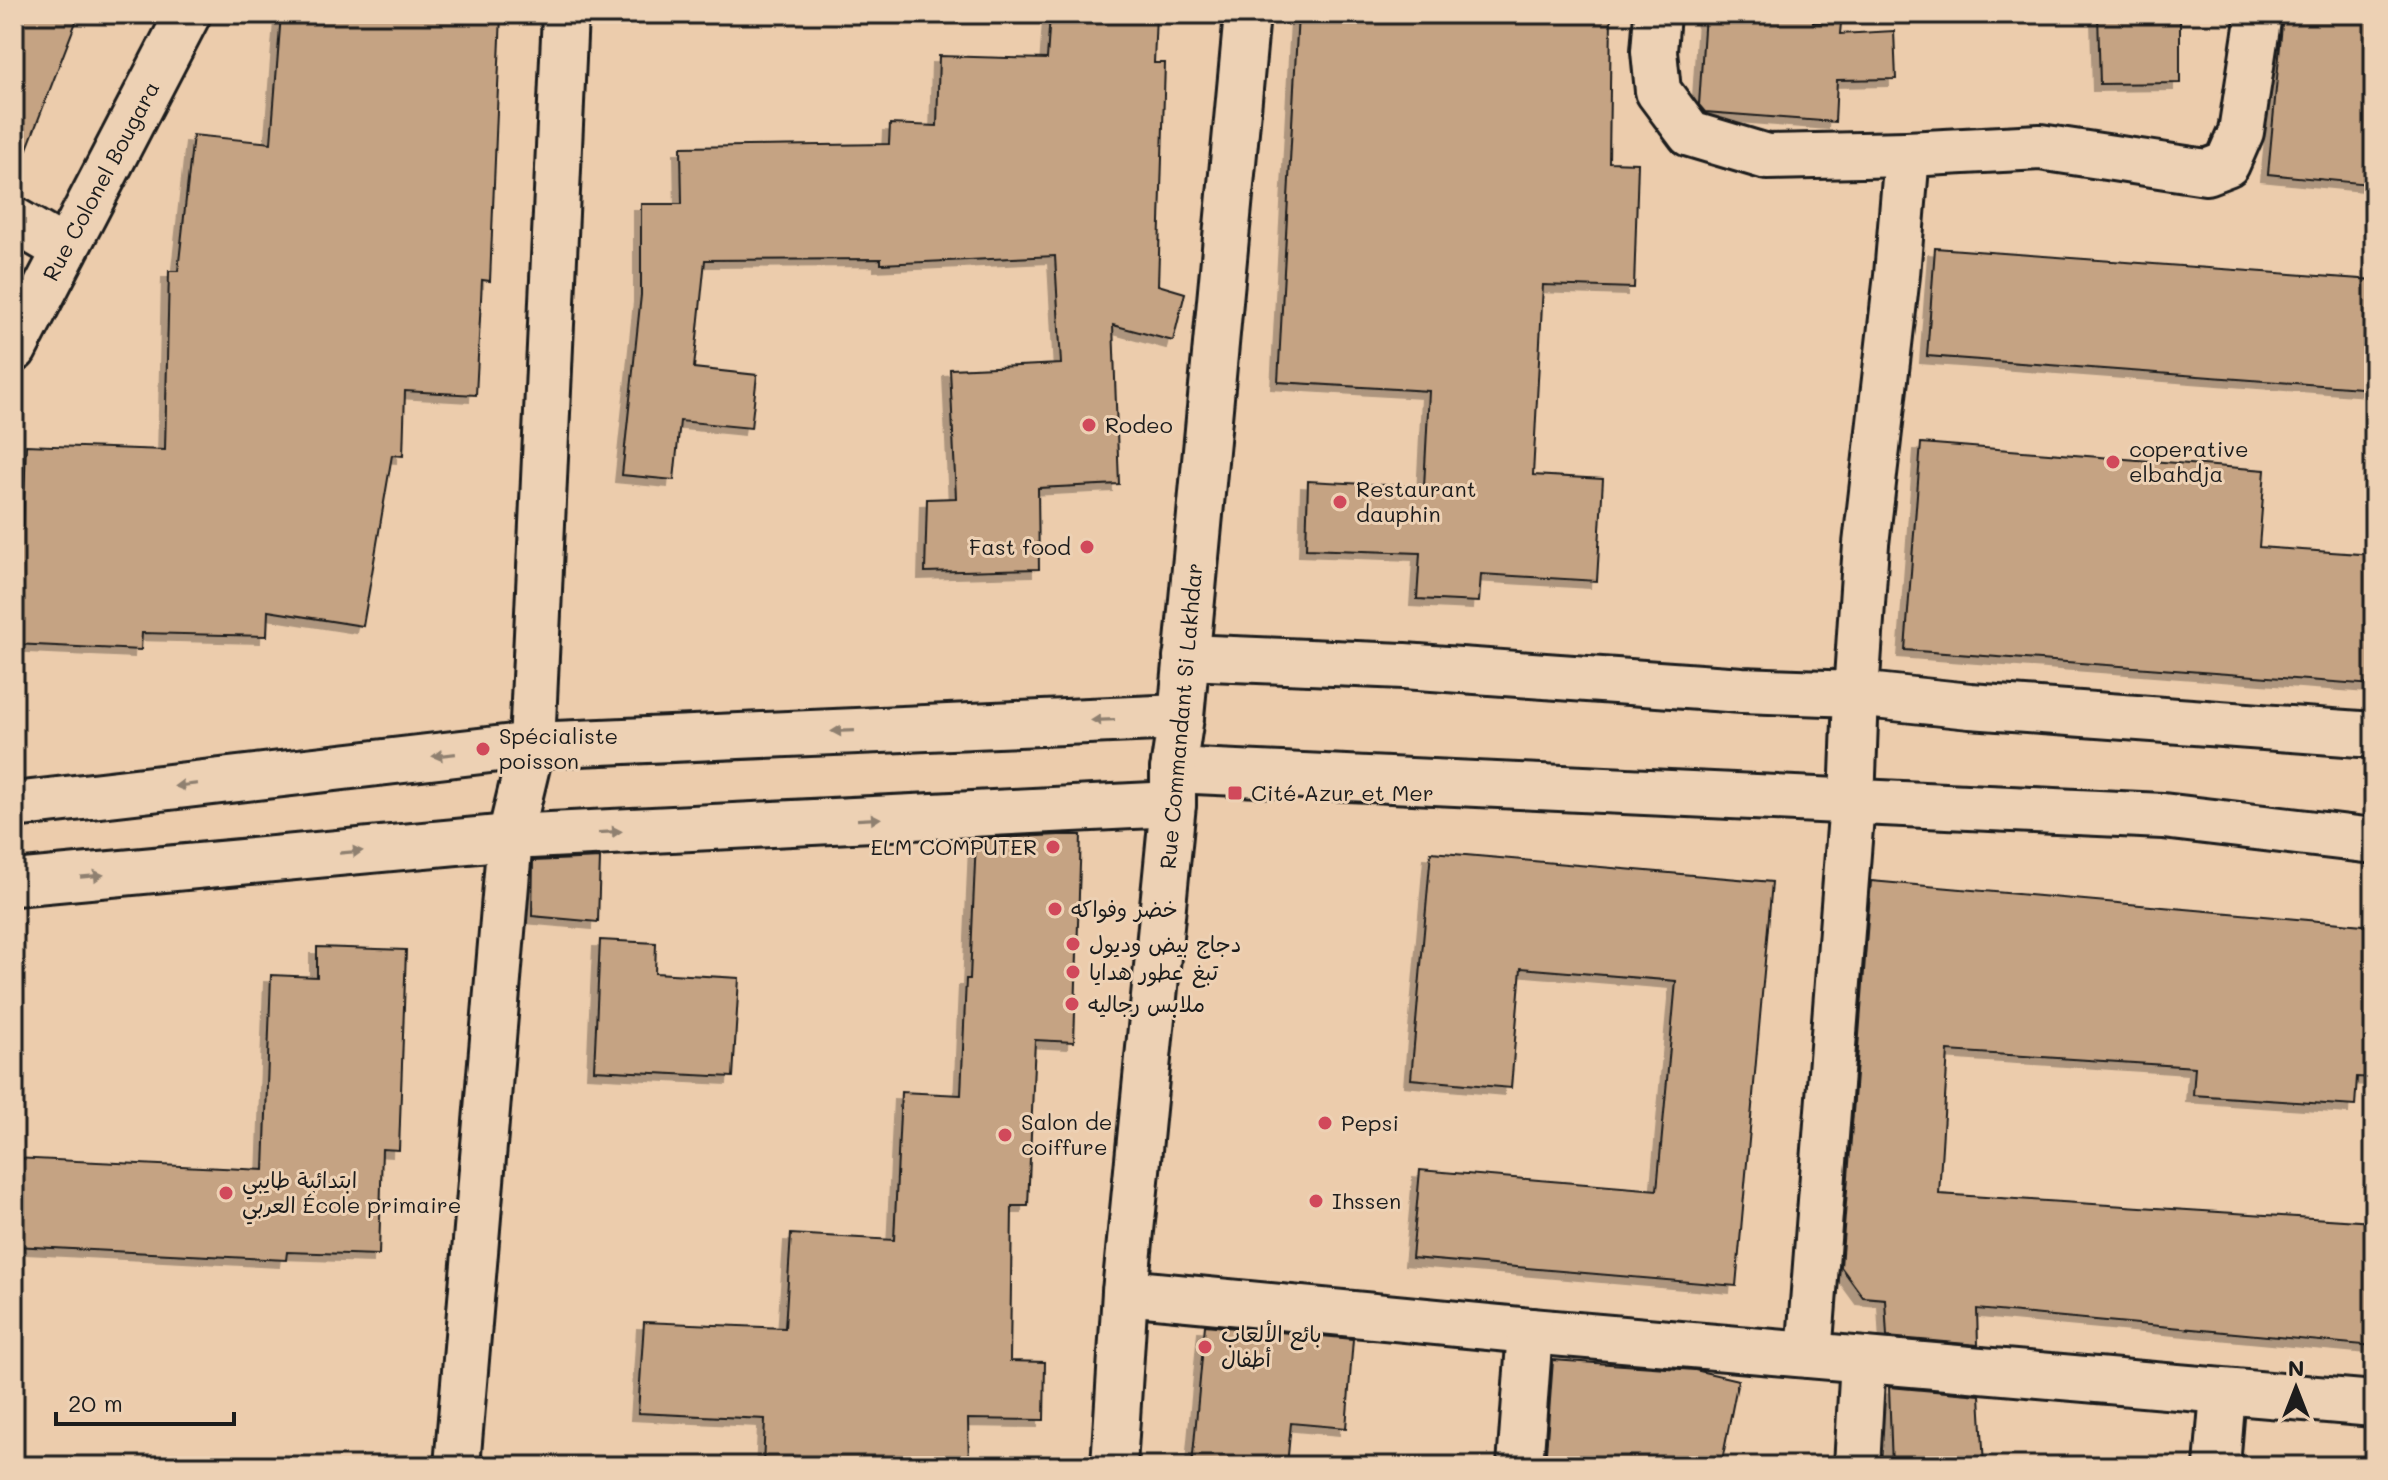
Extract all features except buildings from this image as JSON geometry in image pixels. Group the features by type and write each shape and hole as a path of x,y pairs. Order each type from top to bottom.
{"street":[{"name":"Rue Colonel Bougara","path":"14,349 188,14"},
{"path":"457,1466 510,837 532,745 565,14"},
{"name":"Rue Commandant Si Lakhdar","path":"1114,1466 1125,1292 1247,14"},
{"path":"1657,14 1654,51 1658,91 1690,134 1767,157 2040,147 2206,172 2227,164 2241,132 2259,14"},
{"path":"1809,1355 1852,802 1866,544 1897,275 1907,154"},
{"path":"14,220 65,250"},
{"path":"1186,657 1404,666 1742,690 1856,694 1970,706 2374,735"},
{"path":"14,805 532,745 1181,717"},
{"path":"14,883 510,837 1173,787 1852,802 2163,816 2374,841"},
{"path":"1125,1292 1530,1331 2374,1404"},
{"path":"1520,1466 1530,1331"},
{"path":"1857,1466 1863,1360"},
{"path":"2217,1466 2223,1393"}],"place":[{"name":"Rodeo","path":"1089,425"},
{"name":"coperative elbahdja","path":"2113,462"},
{"name":"Restaurant dauphin","path":"1340,502"},
{"name":"Fast food","path":"1087,547"},
{"name":"Spécialiste poisson","path":"483,749"},
{"name":"Cité Azur et Mer","path":"1235,793"},
{"name":"ELM COMPUTER","path":"1053,847"},
{"name":"خضر وفواكه","path":"1055,909"},
{"name":"دجاج بيض وديول","path":"1073,944"},
{"name":"تبغ عطور هدايا","path":"1073,972"},
{"name":"ملابس رجاليه","path":"1072,1004"},
{"name":"Pepsi","path":"1325,1123"},
{"name":"Salon de coiffure","path":"1005,1135"},
{"name":"ابتدائية طايبي العربي École primaire","path":"226,1193"},
{"name":"Ihssen","path":"1316,1201"},
{"name":"بائع الألعاب أطفال","path":"1205,1347"}]}
